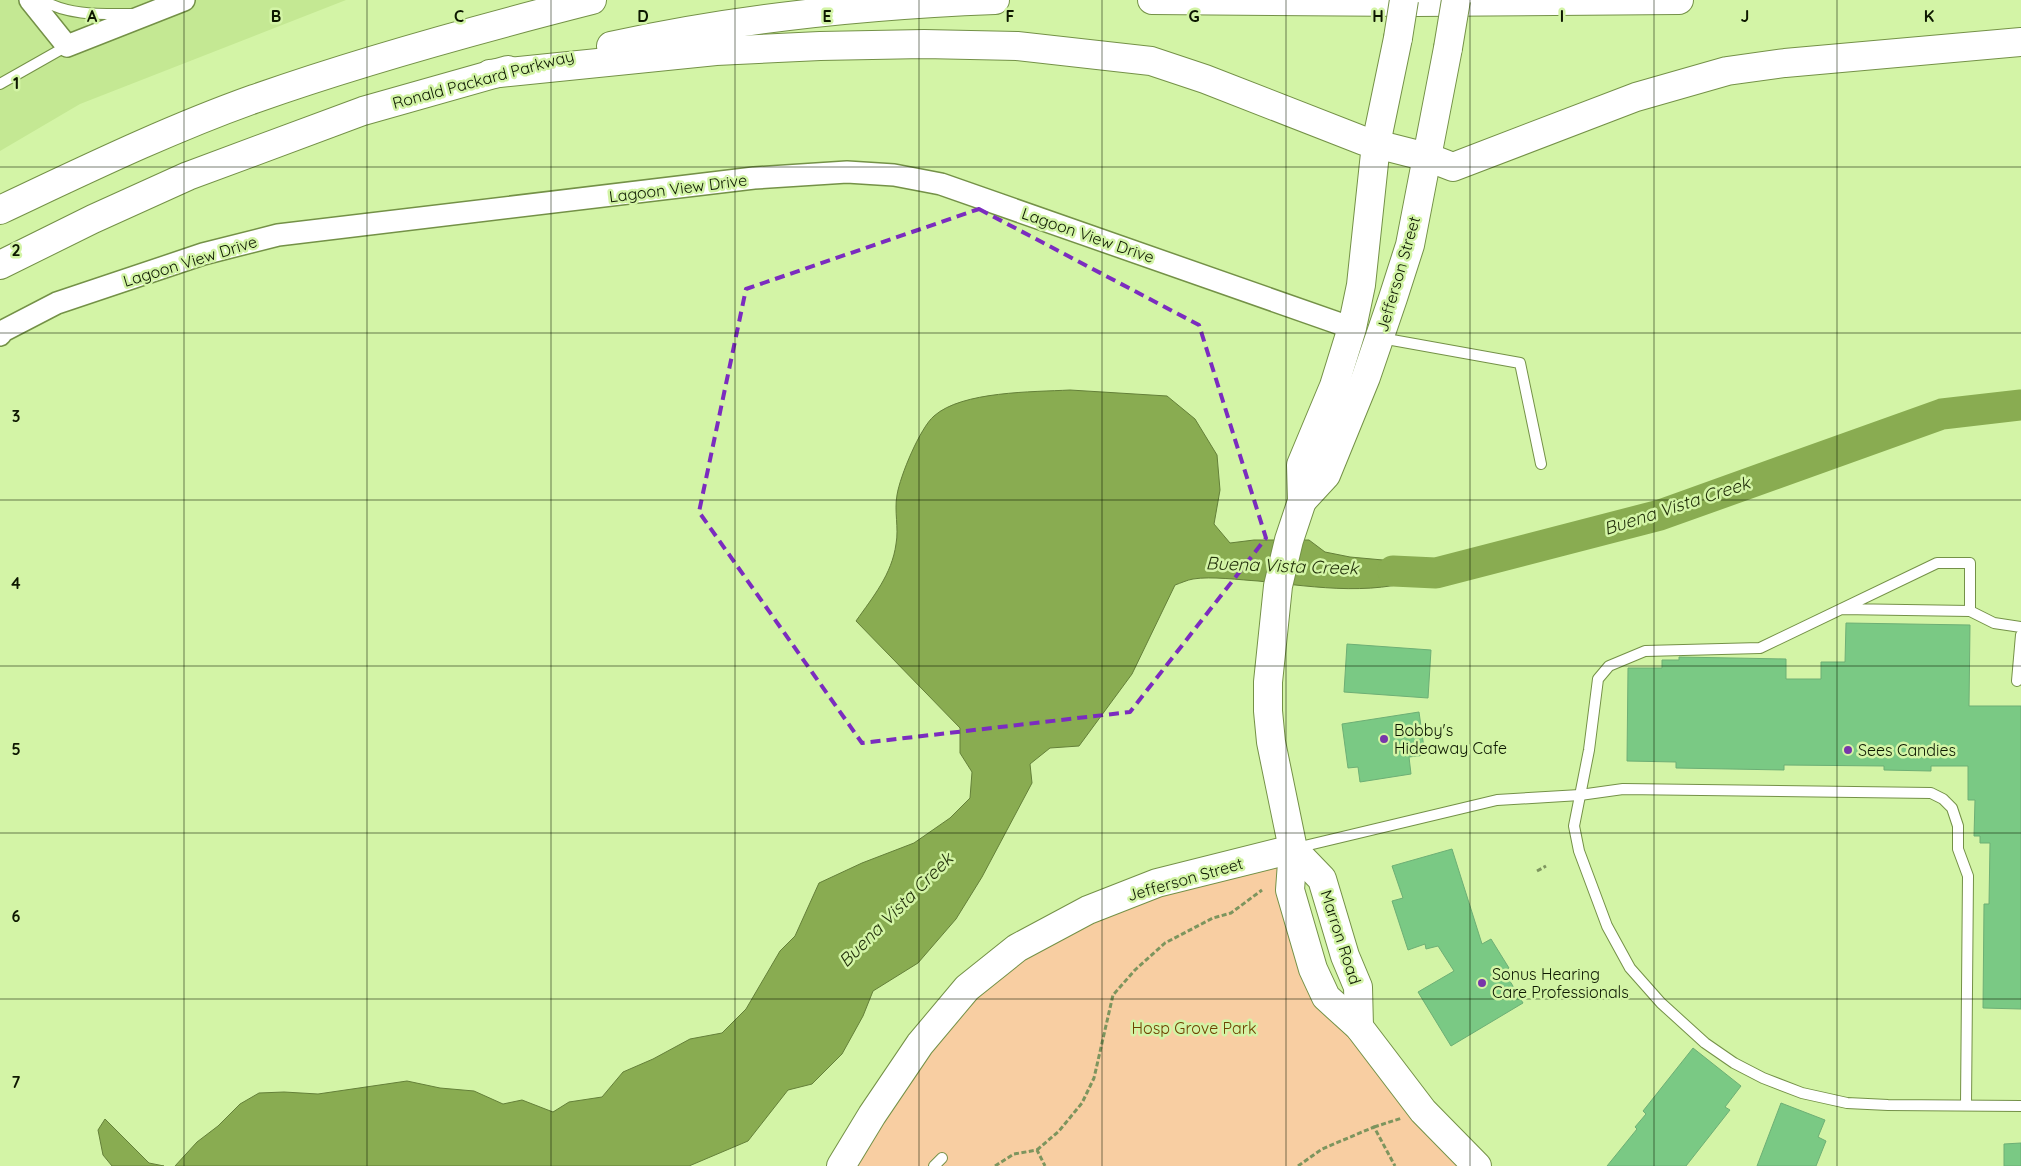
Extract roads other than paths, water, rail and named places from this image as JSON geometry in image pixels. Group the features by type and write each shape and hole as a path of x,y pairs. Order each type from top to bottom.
{"main road":[{"path":"0,210 87,169 252,100 339,70 447,38 592,0"},
{"name":"Ronald Packard Parkway","path":"0,265 93,219 188,176 363,111 490,74 632,41 730,24 892,5 995,0"},
{"path":"1152,0 1415,2 1679,0"},
{"name":"Jefferson Street","path":"843,1165 872,1114 920,1044 967,988 1017,948 1088,910 1157,883 1293,849 1271,742 1268,711 1268,682 1273,622 1278,586 1289,540 1302,501 1301,465 1334,386 1352,328 1361,285 1376,144 1404,0"},
{"name":"Jefferson Street","path":"1302,501 1326,475 1380,338 1410,245 1456,0"},
{"path":"490,74 725,51 858,45 1017,46 1151,61 1205,79 1358,139 1427,157 1453,167 1636,97 1727,71 1785,62 2021,42"},
{"name":"Marron Road","path":"1293,849 1290,890 1313,969 1326,998 1359,1026 1423,1111 1477,1166"}],"street":[{"path":"30,0 67,46 184,0"},
{"name":"Lagoon View Drive","path":"0,335 3,331 57,303 203,254 278,235 754,178 847,172 894,175 941,184 1352,328"}],"lane":[{"path":"42,0 66,11 100,14 148,13"},
{"path":"0,84 67,46"},
{"path":"1380,338 1520,363 1541,464"},
{"path":"1970,610 1970,563 1937,563 1760,648 1646,651 1609,666 1598,680 1589,750 1574,826 1579,851 1607,926 1630,968 1661,1003 1705,1043 1734,1063 1802,1093 1847,1103 2021,1106"},
{"path":"1841,609 1970,610 1994,622 2021,627"},
{"path":"2018,681 2021,635"},
{"path":"1293,849 1497,800 1580,795 1623,790 1931,793 1943,799 1952,808 1958,826 1958,849 1968,876 1966,1105"},
{"path":"934,1166 942,1158 942,1166"}],"water":[{"path":"1070,390 1167,396 1195,419 1217,455 1220,490 1214,524 1230,543 1254,540 1309,540 1325,552 1350,557 1427,564 1436,573 1393,586 1370,588 1326,588 1226,578 1191,579 1175,585 1132,674 1079,746 1050,748 1030,764 1032,783 982,877 956,919 918,963 873,991 863,1016 842,1054 812,1084 788,1090 748,1141 689,1166 175,1166 197,1142 218,1126 240,1104 259,1093 318,1094 407,1081 440,1088 474,1091 503,1104 522,1100 553,1112 569,1102 602,1097 623,1072 653,1059 690,1039 722,1033 746,1009 780,951 795,936 819,883 862,863 914,843 950,818 970,798 972,772 960,753 960,728 856,621 881,585 894,555 897,538 897,495 906,465 917,441 934,416 946,408 962,402 999,394"},
{"path":"105,1119 149,1163 164,1166 112,1166 103,1155 98,1130"}],"waterway":[{"name":"Buena Vista Creek","path":"1393,571 1436,573 1660,515 1942,414 2021,405"}],"place":[{"name":"Bobby's Hideaway Cafe","path":"1384,739"},
{"name":"Sees Candies","path":"1848,750"},
{"name":"Sonus Hearing Care Professionals","path":"1482,983"}],"park label":[{"name":"Hosp Grove Park","path":"1194,1028"}]}
